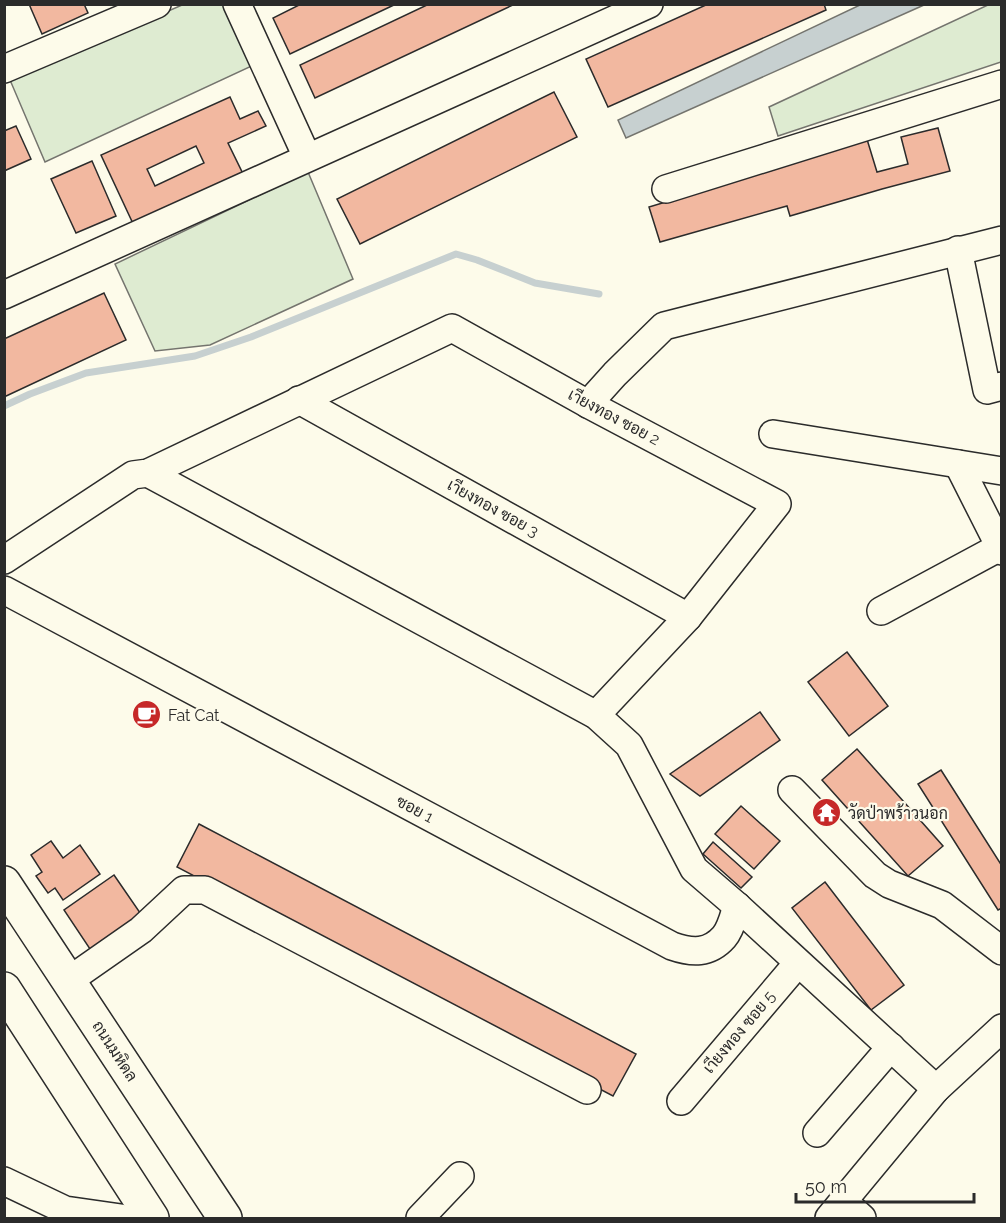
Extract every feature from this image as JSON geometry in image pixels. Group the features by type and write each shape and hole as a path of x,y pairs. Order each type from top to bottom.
{"main road":[{"name":"ถนนมหิดล","path":"4,883 225,1218"},
{"path":"4,989 152,1218"}],"street":[{"path":"4,69 157,4"},
{"path":"237,4 307,157"},
{"path":"4,295 649,4"},
{"path":"666,189 1002,84"},
{"path":"588,404 664,326 1002,240"},
{"path":"958,250 987,390 1002,386"},
{"name":"เาียงทอง ซอย 2","path":"299,399 452,328 588,404 777,504 688,617"},
{"path":"4,561 133,475 148,473 299,399"},
{"name":"เาียงทอง ซอย 3","path":"299,399 688,617"},
{"path":"773,434 1002,471"},
{"path":"881,611 1001,549 958,464"},
{"path":"4,576 142,484 148,473"},
{"path":"148,473 596,715 629,745 694,869 936,1089"},
{"name":"ซอย 1","path":"4,590 672,946 689,952 706,950 725,936 737,906"},
{"path":"596,715 688,617"},
{"path":"792,790 875,875 889,884 942,905 1002,951"},
{"path":"68,981 141,930 183,890 205,890 587,1090"},
{"name":"เาียงทอง ซอย 5","path":"681,1101 798,963"},
{"path":"845,1213 936,1089 1002,1028"},
{"path":"817,1133 891,1047"},
{"path":"420,1218 460,1176"},
{"path":"4,1181 65,1210 121,1218"}],"green space":[{"path":"990,4 1001,5 1001,62 778,136 769,107"},
{"path":"182,5 228,5 256,64 45,162 10,80"},
{"path":"308,172 353,279 210,345 155,351 115,264"}],"shaded area":[{"path":"862,4 924,5 626,138 618,120"}],"building":[{"path":"29,4 84,4 88,13 42,34"},
{"path":"301,4 396,4 290,54 273,18"},
{"path":"429,4 515,4 315,98 300,65"},
{"path":"708,4 824,4 826,10 608,107 586,59"},
{"path":"554,92 577,137 360,244 337,199"},
{"path":"230,97 240,119 258,111 266,126 228,143 246,180 136,230 101,155","holes":["196,146 204,163 155,186 147,169"]},
{"path":"16,126 31,159 4,171 4,131"},
{"path":"938,128 950,171 790,216 787,206 660,242 649,207 776,169 774,163 866,136 877,172 908,164 901,137"},
{"path":"92,161 116,216 76,233 51,179"},
{"path":"104,293 126,340 4,397 4,339"},
{"path":"847,652 888,706 849,736 808,682"},
{"path":"760,712 780,740 700,796 670,774"},
{"path":"857,749 943,846 908,876 822,780"},
{"path":"941,770 1002,866 1002,908 998,910 918,784"},
{"path":"741,806 780,841 754,869 715,834"},
{"path":"199,824 636,1054 613,1096 177,867"},
{"path":"51,841 63,858 80,845 100,874 63,900 55,888 48,893 36,876 42,872 31,855"},
{"path":"713,842 752,877 741,888 703,854"},
{"path":"114,875 145,920 94,955 64,910"},
{"path":"825,882 904,985 871,1010 792,908"}],"waterway":[{"path":"4,406 86,373 195,356 251,337 456,254 535,283 599,294"}],"place":[{"name":"Fat Cat","path":"147,715"},
{"name":"วัดป่าพร้าวนอก","path":"827,813"}]}
